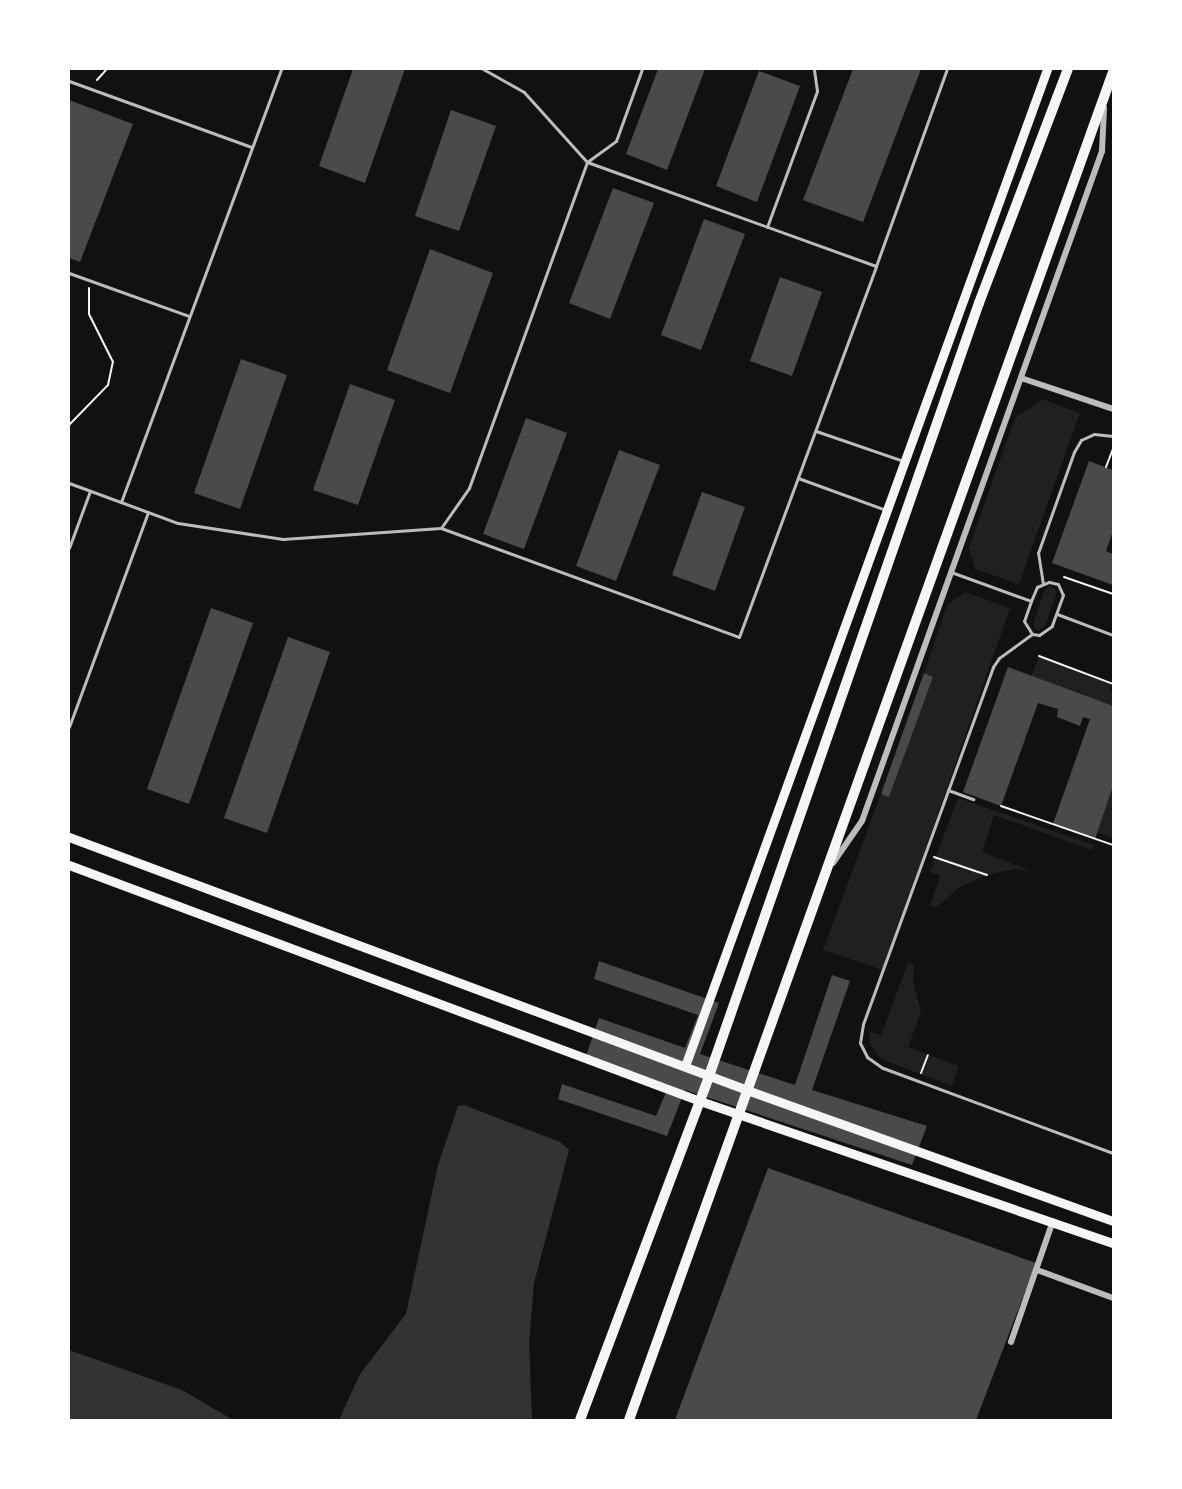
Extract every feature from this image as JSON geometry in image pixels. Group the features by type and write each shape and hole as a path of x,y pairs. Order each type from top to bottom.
{"main road":[{"path":"685,1066 1047,69"},
{"path":"580,1420 710,1076 979,303 1068,69"},
{"path":"629,1420 1113,72"},
{"path":"69,837 710,1076 1113,1221"},
{"path":"69,865 700,1101 1113,1243"}],"street":[{"path":"824,876 862,821 1021,378 1102,151 1104,94"},
{"path":"1021,378 1113,410"},
{"path":"1011,1342 1053,1221"},
{"path":"1037,1270 1113,1298"}],"lane":[{"path":"121,502 280,69"},
{"path":"483,69 524,92 587,162 876,266"},
{"path":"441,528 469,488 587,162 616,141 642,69"},
{"path":"767,227 818,91 814,69"},
{"path":"69,483 178,523 283,539 441,528 739,637 947,69"},
{"path":"69,81 251,148"},
{"path":"69,273 189,316"},
{"path":"815,431 905,461"},
{"path":"1043,584 1038,553 1074,452 1081,440 1094,434 1113,436"},
{"path":"798,478 887,511"},
{"path":"69,548 90,491"},
{"path":"69,727 148,512"},
{"path":"951,572 1031,602"},
{"path":"1032,634 1024,621 1037,587 1049,582 1058,584 1063,595 1052,626 1039,635 1032,634 1005,653 993,667 863,1024 860,1043 867,1057 883,1068 1113,1154"},
{"path":"1057,614 1113,635"},
{"path":"948,790 974,799"}],"path":[{"path":"89,89 107,69"},
{"path":"69,425 108,385 113,362 89,315 87,296 90,280"},
{"path":"1106,468 1113,448"},
{"path":"1059,575 1113,594"},
{"path":"1039,656 1113,684"},
{"path":"1001,806 1113,845"},
{"path":"926,854 987,875"},
{"path":"918,1082 928,1055"}],"shaded area":[{"path":"1042,399 1080,413 1019,584 975,569 969,547 1015,418"},
{"path":"1049,586 1055,588 1056,595 1045,626 1039,631 1034,628 1034,622 1044,591"},
{"path":"965,592 1010,608 883,970 823,950 881,794 889,796 933,677 924,673 947,605"},
{"path":"1039,656 1112,683 1109,691 1113,693 1113,706 1031,677"},
{"path":"1113,786 1113,838 1097,832"},
{"path":"958,798 1094,845 1092,850 994,815 982,852 1031,871 1015,869 987,875 960,887 935,908 930,906 940,876 930,872"},
{"path":"908,963 914,965 913,981 921,1012 908,1047 959,1066 952,1086 886,1061 877,1055 869,1041 871,1032 881,1035"},
{"path":"464,1105 560,1142 569,1150 534,1283 529,1342 532,1420 339,1420 360,1374 406,1314 438,1165 458,1106"},
{"path":"69,1350 182,1390 233,1420 69,1420"}],"building":[{"path":"353,69 405,69 365,183 319,166"},
{"path":"658,69 705,69 667,170 626,154"},
{"path":"853,69 921,69 863,222 803,200"},
{"path":"759,71 800,86 757,202 716,186"},
{"path":"69,100 133,124 80,262 69,258"},
{"path":"451,110 496,126 459,231 415,216"},
{"path":"613,188 654,203 610,319 569,303"},
{"path":"704,219 745,234 701,350 661,335"},
{"path":"430,249 493,273 450,393 387,370"},
{"path":"780,277 822,292 792,376 750,361"},
{"path":"241,359 287,375 240,509 194,493"},
{"path":"350,384 395,400 358,505 313,490"},
{"path":"526,418 567,433 524,549 483,534"},
{"path":"619,450 660,465 616,581 576,566"},
{"path":"1089,461 1113,470 1113,531 1106,551 1113,554 1113,585 1052,563"},
{"path":"702,492 745,507 715,591 672,575"},
{"path":"211,608 253,623 189,804 147,789"},
{"path":"288,637 330,652 267,833 224,818"},
{"path":"1008,667 1113,706 1113,786 1095,839 1053,824 1090,719 1083,717 1080,726 1057,717 1058,709 1038,703 1001,806 963,792"},
{"path":"924,673 933,677 889,797 881,794"},
{"path":"599,961 719,1003 700,1054 795,1085 832,975 850,981 812,1090 927,1126 912,1165 685,1090 667,1136 558,1099 562,1084 656,1116 669,1085 585,1059 599,1018 685,1048 698,1015 594,979"},
{"path":"768,1168 1036,1263 976,1420 675,1420"}]}
